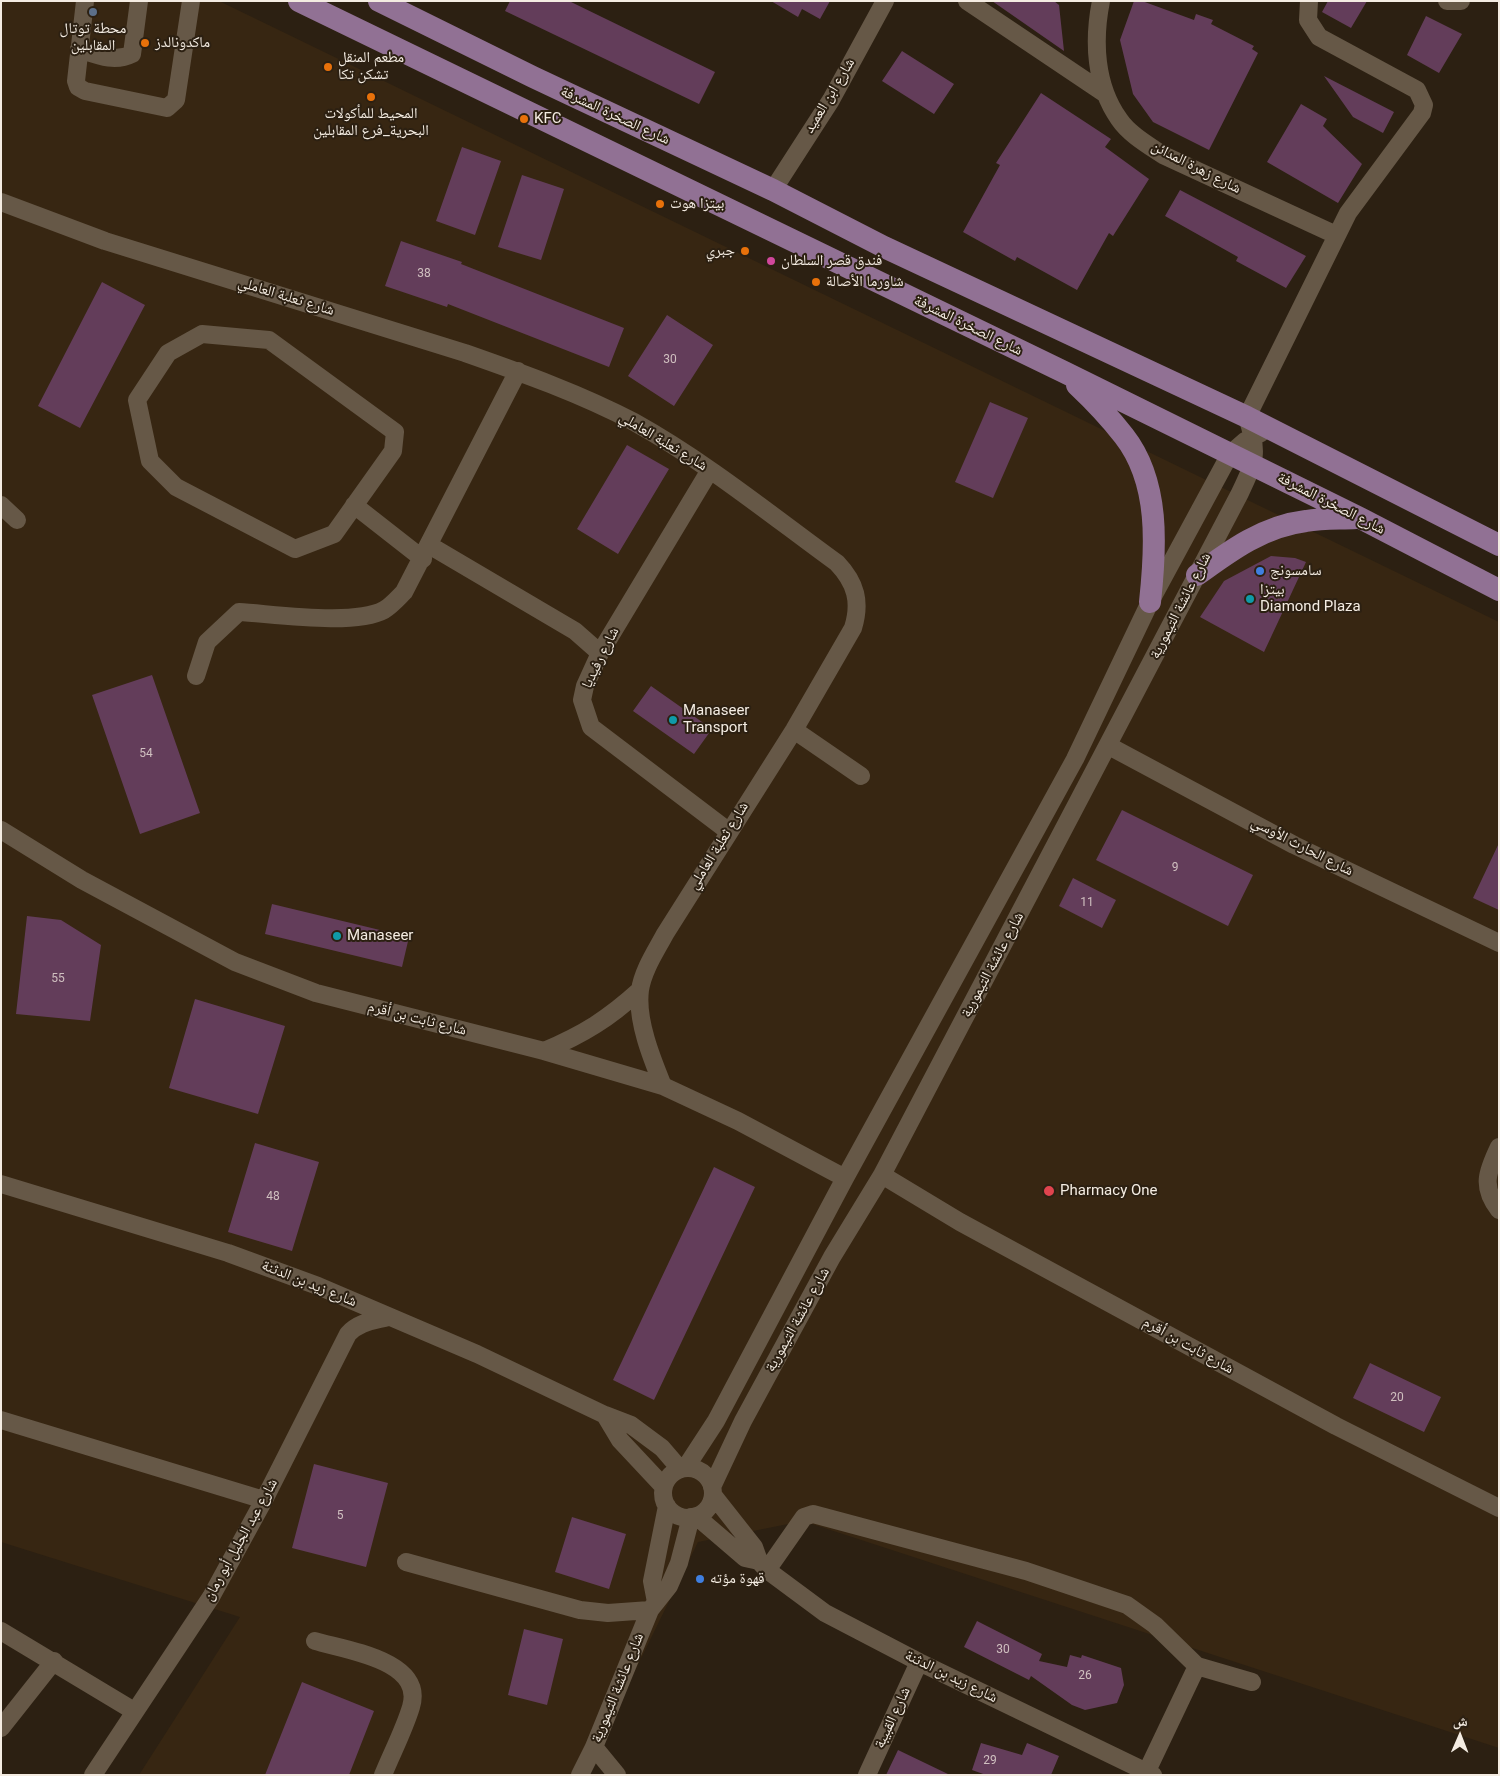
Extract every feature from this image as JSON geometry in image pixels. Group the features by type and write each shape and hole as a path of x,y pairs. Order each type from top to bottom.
{"main road":[{"name":"شارع الصخرة المشرفة","path":"299,1 1064,372 1360,518 1499,590"},
{"name":"شارع الصخرة المشرفة","path":"379,1 533,77 773,190 884,246 1499,545"},
{"path":"1064,372 1125,437 1139,460 1150,498 1153,522 1154,545 1150,602"},
{"path":"1197,575 1235,547 1278,526 1306,520 1360,518"}],"street":[{"path":"85,1 76,81 78,87 85,91 167,108 176,100 191,1"},
{"path":"79,49 111,59 123,58 132,54 139,1"},
{"name":"شارع ابن العميد","path":"773,190 831,100 885,1"},
{"path":"967,1 1104,93"},
{"name":"شارع زهرة المدائن","path":"1102,1 1096,44 1104,93 1119,120 1141,140 1164,155 1336,236"},
{"path":"1257,428 1336,236 1362,192 1422,113 1424,105 1417,90 1319,37 1308,20 1309,1"},
{"path":"1447,1 1461,1"},
{"name":"شارع ثعلبة العاملي","path":"1,202 104,241 402,332 518,371 634,422 710,470 837,563 847,574 855,592 858,612 853,628 794,730 728,831 665,934 648,967 640,990 645,1037 663,1086"},
{"path":"202,334 268,340 395,432 393,451 354,505 334,534 294,549 176,487 150,461 138,400 168,352 202,334"},
{"path":"196,676 207,642 239,612 337,618 362,617 384,610 404,592 518,371"},
{"name":"شارع عائشة التيمورية","path":"683,1468 716,1421 845,1178 1075,759 1150,602 1230,454 1257,428"},
{"name":"شارع عائشة التيمورية","path":"713,1491 719,1468 832,1257 882,1175 1109,746 1197,575 1253,465 1257,428"},
{"name":"شارع رفيديا","path":"710,470 600,653 585,686 582,700 592,727 728,831"},
{"path":"1,505 18,520"},
{"path":"354,505 426,552 575,631 600,653"},
{"path":"794,730 860,776"},
{"name":"شارع الحارث الأوسي","path":"1109,746 1294,845 1499,943"},
{"name":"شارع ثابت بن أقرم","path":"1,830 82,880 236,962 316,993 544,1051 663,1086 698,1101 845,1178"},
{"name":"شارع ثعلبة العاملي","path":"544,1051 587,1032 614,1014 640,990"},
{"path":"1499,1147 1488,1169 1487,1183 1490,1199 1499,1210"},
{"name":"شارع ثابت بن أقرم","path":"882,1175 960,1222 1336,1426 1499,1508"},
{"name":"شارع زيد بن الدثنة","path":"1,1184 228,1253 318,1286 477,1354 605,1415 631,1425 662,1448 683,1468"},
{"name":"شارع عبد الجليل أبو رمان","path":"93,1775 211,1597 264,1500 348,1334 354,1327 363,1323 388,1317"},
{"path":"605,1415 620,1440 664,1487"},
{"path":"1,1420 264,1500"},
{"path":"683,1468 697,1469 707,1476 713,1491 710,1504 693,1517 682,1517 667,1506 663,1497 664,1487 670,1476 683,1468"},
{"name":"شارع زيد بن الدثنة","path":"713,1491 754,1547 763,1565"},
{"path":"406,1562 580,1610 608,1612 653,1606 652,1580 667,1506"},
{"path":"763,1565 804,1517 813,1514 819,1515 1026,1571 1126,1605 1155,1626 1197,1666 1252,1682"},
{"name":"شارع عائشة التيمورية","path":"580,1775 594,1748 653,1606 669,1586 679,1563 693,1517"},
{"name":"شارع زيد بن الدثنة","path":"693,1517 745,1558 763,1565 825,1613 919,1662 1150,1773"},
{"path":"1,1631 54,1661 134,1711"},
{"path":"315,1641 382,1660 400,1671 408,1681 413,1692 411,1706 383,1775"},
{"path":"1,1728 54,1661"},
{"name":"شارع القبيبة","path":"867,1775 919,1662"},
{"path":"1150,1773 1197,1666"},
{"path":"594,1748 617,1775"}],"shaded area":[{"path":"1,1 219,1 1499,622 1499,1748 803,1521 698,1542 584,1775 139,1775 240,1617 1,1542"}],"building":[{"path":"510,1 569,1 715,72 699,104 505,11"},
{"path":"771,1 830,1 820,19 802,9 798,17"},
{"path":"992,1 1054,1 1059,5 1064,51"},
{"path":"1134,1 1142,1 1194,20 1196,14 1213,20 1211,24 1254,46 1252,49 1258,53 1209,150 1153,122 1133,94 1120,40"},
{"path":"1328,1 1367,1 1351,28 1322,12"},
{"path":"1426,16 1462,34 1439,73 1407,55"},
{"path":"902,51 954,84 934,114 882,81"},
{"path":"1324,76 1394,112 1383,133 1353,117"},
{"path":"1041,93 1111,139 1105,147 1149,179 1113,236 1109,233 1077,290 1017,257 1015,261 963,232 1000,165 996,163"},
{"path":"1301,104 1327,119 1323,126 1362,164 1338,203 1267,162"},
{"path":"462,147 501,161 475,235 436,221"},
{"path":"522,175 564,189 541,260 498,247"},
{"path":"1180,190 1306,256 1286,288 1236,261 1238,257 1165,216"},
{"path":"401,241 462,262 461,264 624,328 609,367 448,304 447,307 385,286"},
{"path":"102,282 145,305 80,428 38,406"},
{"path":"667,315 713,345 674,406 628,376"},
{"path":"990,402 1028,418 993,498 955,482"},
{"path":"627,445 669,469 618,554 577,529"},
{"name":"بيتزا Diamond Plaza","path":"1271,556 1295,558 1306,562 1264,652 1200,617 1224,581"},
{"path":"152,675 200,813 140,834 92,695"},
{"name":"Manaseer Transport","path":"651,686 712,729 694,754 633,711"},
{"path":"1122,810 1253,875 1228,926 1096,860"},
{"path":"1499,843 1499,910 1473,898"},
{"path":"1073,878 1116,900 1102,928 1059,906"},
{"name":"Manaseer","path":"272,904 409,937 402,967 265,934"},
{"path":"27,916 61,920 101,945 90,1021 16,1014"},
{"path":"195,999 285,1026 258,1114 169,1088"},
{"path":"255,1143 319,1162 292,1251 228,1232"},
{"path":"714,1167 755,1187 654,1400 613,1380"},
{"path":"1370,1363 1441,1397 1424,1432 1353,1398"},
{"path":"314,1464 388,1483 366,1567 292,1548"},
{"path":"572,1517 626,1534 609,1589 555,1572"},
{"path":"977,1621 1042,1654 1039,1661 1067,1667 1070,1655 1081,1658 1082,1655 1121,1668 1124,1685 1117,1703 1085,1710 1072,1705 1031,1676 1029,1680 964,1647"},
{"path":"524,1629 563,1639 547,1705 508,1695"},
{"path":"302,1682 374,1711 349,1775 265,1775"},
{"path":"981,1743 1022,1755 1027,1743 1059,1756 1051,1775 986,1775 972,1770"},
{"path":"898,1750 950,1775 886,1775"}],"place":[{"name":"محطة توتال المقابلين","path":"93,12"},
{"name":"ماكدونالدز","path":"145,43"},
{"name":"مطعم المنقل تشكن تكا","path":"328,67"},
{"name":"المحيط للمأكولات البحرية_فرع المقابلين","path":"371,97"},
{"name":"KFC","path":"524,119"},
{"name":"بيتزا هوت","path":"660,204"},
{"name":"جبري","path":"745,251"},
{"name":"فندق قصر السلطان","path":"771,261"},
{"name":"شاورما الأصالة","path":"816,282"},
{"name":"سامسونج","path":"1260,571"},
{"name":"بيتزا Diamond Plaza","path":"1250,599"},
{"name":"Manaseer Transport","path":"673,720"},
{"name":"Manaseer","path":"337,936"},
{"name":"Pharmacy One","path":"1049,1191"},
{"name":"قهوة مؤته","path":"700,1579"}]}
